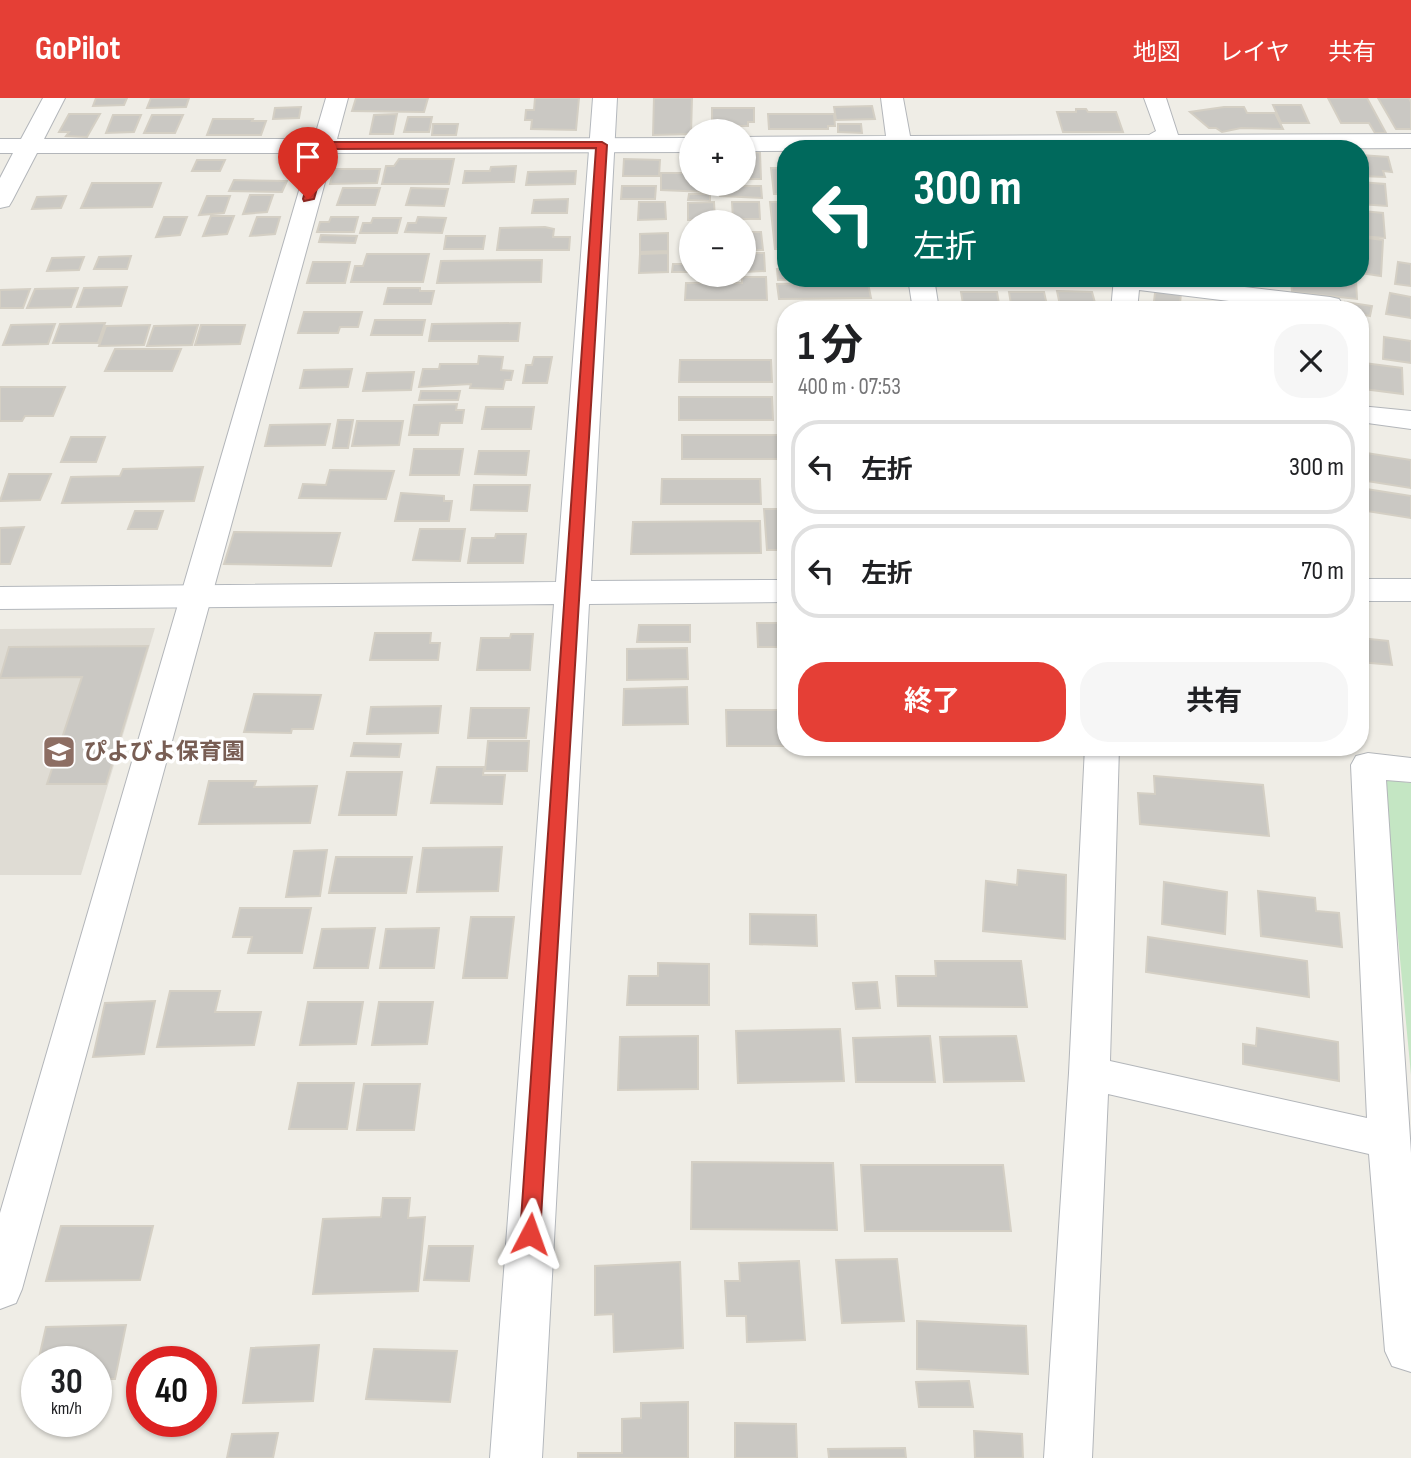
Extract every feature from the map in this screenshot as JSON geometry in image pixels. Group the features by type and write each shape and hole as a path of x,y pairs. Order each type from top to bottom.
{"street":[{"path":"0,201 54,98"},
{"path":"0,1289 337,98"},
{"path":"516,1458 605,98"},
{"path":"892,98 899,140"},
{"path":"1155,98 1168,133 1157,140"},
{"path":"1369,142 1411,141"},
{"path":"756,144 777,144"},
{"path":"0,146 679,145"},
{"path":"1186,287 1304,301"},
{"path":"1369,415 1411,420"},
{"path":"1369,590 1411,590"},
{"path":"0,598 777,591"},
{"path":"1068,1458 1089,1073 1102,756"},
{"path":"1411,770 1368,765 1389,1141 1408,1351 1411,1351"},
{"path":"1089,1073 1389,1141"}],"shaded area":[{"name":"ぴよびよ保育園","path":"155,628 81,875 0,875 0,629"}],"green space":[{"path":"1383,779 1411,783 1411,1075"}],"building":[{"path":"96,98 127,98 124,105 93,106"},
{"path":"151,98 189,98 186,107 147,108"},
{"path":"356,98 428,98 424,112 352,111"},
{"path":"535,98 579,98 576,130 531,129 532,120 525,120 526,110 534,110"},
{"path":"654,98 692,98 691,119 679,119 679,134 653,135"},
{"path":"1328,98 1367,98 1386,133 1375,133 1369,123 1341,123"},
{"path":"1378,98 1409,98 1411,129 1396,129"},
{"path":"1273,105 1301,105 1309,123 1281,123"},
{"path":"872,106 875,119 836,120 834,107"},
{"path":"301,107 299,118 273,119 275,108"},
{"path":"1244,107 1247,113 1275,113 1283,129 1241,128 1222,132 1209,128 1190,112"},
{"path":"712,108 754,108 754,119 712,119"},
{"path":"1076,109 1116,112 1123,132 1063,132 1057,112 1076,112"},
{"path":"69,114 100,114 87,137 66,136 69,132 59,132"},
{"path":"397,114 393,134 370,134 374,115"},
{"path":"768,114 834,114 835,126 828,126 828,129 769,129"},
{"path":"113,115 141,115 134,132 106,133"},
{"path":"152,115 183,115 175,133 144,133"},
{"path":"408,117 432,117 429,132 404,132"},
{"path":"213,119 266,121 261,135 207,135"},
{"path":"433,124 458,124 456,135 432,135"},
{"path":"838,124 861,124 862,133 838,132"},
{"path":"756,152 760,152 761,179 756,179"},
{"path":"1369,156 1388,157 1392,172 1383,171 1385,177 1369,176"},
{"path":"399,159 454,159 449,184 382,184 386,166 394,166"},
{"path":"624,159 660,160 659,176 623,176"},
{"path":"197,160 225,160 220,171 192,171"},
{"path":"516,166 514,182 463,183 465,171 490,171 491,167"},
{"path":"771,168 777,168 777,194 774,194"},
{"path":"334,169 380,169 377,183 330,184"},
{"path":"576,171 575,184 526,185 528,172"},
{"path":"661,173 679,173 679,191 661,190"},
{"path":"234,180 287,181 282,192 229,191"},
{"path":"92,183 161,183 152,207 81,208"},
{"path":"1369,183 1385,184 1387,206 1369,205"},
{"path":"622,186 656,186 655,199 621,199"},
{"path":"756,186 761,186 762,198 720,196 756,196"},
{"path":"343,188 380,188 375,205 337,205"},
{"path":"411,188 448,189 444,206 406,205"},
{"path":"250,195 273,195 267,212 243,214"},
{"path":"66,196 61,208 32,209 37,197"},
{"path":"207,196 230,196 224,213 199,215"},
{"path":"689,196 710,196 710,201 688,200"},
{"path":"568,199 567,213 532,213 534,200"},
{"path":"639,202 665,202 666,219 638,220"},
{"path":"714,202 714,210 688,210 688,203"},
{"path":"732,202 759,202 760,219 756,219 756,210 732,210"},
{"path":"770,202 777,202 775,249"},
{"path":"1369,212 1383,213 1385,238 1369,237"},
{"path":"211,216 234,216 227,234 203,236"},
{"path":"164,217 187,217 180,235 156,237"},
{"path":"257,217 280,217 275,234 250,236"},
{"path":"331,217 358,217 354,232 317,232 320,222 329,222"},
{"path":"418,217 446,218 442,233 405,232 408,223 416,223"},
{"path":"373,218 401,218 397,233 360,233 363,223 371,223"},
{"path":"500,228 554,229 553,237 570,237 569,250 497,250"},
{"path":"756,232 761,232 763,250 756,250"},
{"path":"668,233 668,251 640,252 640,234"},
{"path":"321,235 357,236 355,243 319,242"},
{"path":"446,236 485,236 483,249 444,249"},
{"path":"1369,238 1383,240 1381,276 1369,274"},
{"path":"668,253 668,272 639,273 640,254"},
{"path":"756,253 764,253 765,271 756,271"},
{"path":"367,254 429,254 423,282 351,282 355,266 363,266"},
{"path":"131,256 127,269 94,269 99,257"},
{"path":"84,257 79,270 47,271 52,258"},
{"path":"542,260 541,282 437,283 441,261"},
{"path":"313,262 350,262 345,283 307,283"},
{"path":"1398,262 1411,264 1411,286 1395,284"},
{"path":"673,264 679,264 679,272 672,272"},
{"path":"756,277 766,277 767,300 685,300 686,287 756,287"},
{"path":"127,287 121,306 77,307 84,288"},
{"path":"777,287 869,287 871,298 779,299"},
{"path":"1292,287 1356,287 1357,299 1292,292"},
{"path":"78,288 71,307 27,308 35,289"},
{"path":"388,288 434,291 431,304 384,304"},
{"path":"30,289 23,308 0,308 0,290"},
{"path":"1057,291 1092,292 1094,301 1059,301"},
{"path":"961,292 997,292 998,301 962,301"},
{"path":"1009,292 1044,292 1046,301 1010,301"},
{"path":"1155,293 1181,293 1180,301 1154,301"},
{"path":"1390,293 1411,297 1411,318 1386,314"},
{"path":"304,312 362,312 358,327 340,327 338,333 298,333"},
{"path":"375,320 425,320 422,335 371,335"},
{"path":"105,323 98,343 53,343 60,324"},
{"path":"520,323 518,341 429,341 432,324"},
{"path":"55,324 48,344 3,345 11,325"},
{"path":"150,325 144,345 99,346 106,326"},
{"path":"198,325 192,345 147,346 154,326"},
{"path":"201,325 245,325 240,344 195,345"},
{"path":"1384,337 1411,341 1411,363 1383,359"},
{"path":"115,349 181,349 172,371 105,371"},
{"path":"479,356 503,357 501,370 513,371 511,380 505,380 503,389 470,388 471,384 419,387 423,369 439,369 440,364 478,364"},
{"path":"534,357 552,357 547,383 523,383 526,365 532,365"},
{"path":"680,360 771,360 772,382 679,382"},
{"path":"1369,364 1402,368 1403,394 1369,390"},
{"path":"352,369 348,387 300,388 304,370"},
{"path":"414,372 411,390 363,391 367,373"},
{"path":"0,387 65,387 53,416 25,416 22,421 0,421"},
{"path":"421,391 460,391 458,400 419,400"},
{"path":"679,397 772,397 773,420 679,420"},
{"path":"457,404 456,410 464,410 462,423 440,423 438,435 409,435 414,405"},
{"path":"486,407 534,407 531,429 482,429"},
{"path":"338,420 353,420 348,448 333,448"},
{"path":"357,421 403,421 399,445 352,446"},
{"path":"330,424 325,445 265,446 270,425"},
{"path":"682,435 777,435 777,459 682,459"},
{"path":"71,437 105,437 96,462 61,462"},
{"path":"414,449 463,449 459,475 410,475"},
{"path":"479,451 529,451 526,475 475,474"},
{"path":"1369,453 1411,460 1411,488 1369,481"},
{"path":"203,467 194,501 62,503 71,477 120,476 123,469"},
{"path":"330,470 394,471 386,499 299,498 303,484 326,485"},
{"path":"9,474 51,474 40,500 0,501"},
{"path":"662,479 760,479 761,504 661,504"},
{"path":"474,485 530,485 527,511 471,510"},
{"path":"1369,489 1411,496 1411,518 1369,511"},
{"path":"401,493 444,496 444,501 452,501 449,521 395,521"},
{"path":"764,509 777,509 777,550 767,550"},
{"path":"135,511 163,511 157,529 128,529"},
{"path":"760,521 761,553 631,554 633,522"},
{"path":"24,527 10,564 0,564 0,528"},
{"path":"420,529 465,529 460,561 413,560"},
{"path":"234,532 340,533 331,566 224,564"},
{"path":"496,534 526,534 523,563 468,563 472,538 495,538"},
{"path":"757,623 777,623 777,647 758,647"},
{"path":"639,625 690,625 690,642 637,642"},
{"path":"375,633 431,633 430,643 440,643 438,660 370,660"},
{"path":"511,634 533,634 530,670 477,670 481,638 510,638"},
{"path":"1369,639 1388,641 1392,665 1369,663"},
{"path":"148,646 106,784 47,784 82,677 0,678 9,647"},
{"path":"687,648 688,679 627,680 627,649"},
{"path":"687,687 688,724 623,725 624,689"},
{"path":"254,694 321,695 313,729 292,729 291,733 244,732"},
{"path":"441,706 438,733 367,734 371,707"},
{"path":"471,708 529,708 526,738 468,738"},
{"path":"726,710 777,710 777,746 727,746"},
{"path":"488,741 529,741 527,771 485,771"},
{"path":"354,743 401,744 399,757 351,756"},
{"path":"437,767 484,767 483,775 505,775 502,804 431,803"},
{"path":"347,772 402,772 396,815 339,815"},
{"path":"1154,776 1263,785 1269,836 1140,824 1138,793 1155,794"},
{"path":"209,781 256,781 254,787 317,786 310,823 199,824"},
{"path":"502,847 498,891 417,892 423,848"},
{"path":"327,850 320,896 286,897 294,851"},
{"path":"336,857 412,857 406,893 329,893"},
{"path":"1018,870 1066,875 1065,939 983,931 986,881 1017,885"},
{"path":"1164,882 1227,892 1225,934 1162,924"},
{"path":"1258,891 1315,898 1316,911 1339,913 1342,947 1261,936"},
{"path":"240,908 311,908 302,953 248,953 252,937 233,937"},
{"path":"750,914 816,915 817,946 750,944"},
{"path":"471,917 514,917 507,978 463,978"},
{"path":"375,928 368,968 314,968 322,929"},
{"path":"439,928 434,968 380,968 386,929"},
{"path":"1148,937 1307,961 1309,997 1146,972"},
{"path":"935,961 1021,961 1027,1007 898,1006 896,976 936,976"},
{"path":"658,963 709,964 709,1005 627,1005 629,976 658,976"},
{"path":"877,982 880,1008 856,1009 853,983"},
{"path":"170,991 220,991 215,1012 261,1012 254,1045 157,1047"},
{"path":"155,1001 144,1054 93,1057 105,1003"},
{"path":"308,1002 363,1002 356,1044 300,1045"},
{"path":"379,1002 433,1002 427,1044 372,1045"},
{"path":"1257,1028 1338,1042 1339,1081 1243,1064 1243,1044 1256,1046"},
{"path":"840,1029 844,1081 738,1083 736,1031"},
{"path":"698,1036 698,1089 618,1090 620,1037"},
{"path":"930,1036 935,1082 856,1082 853,1038"},
{"path":"1016,1036 1024,1081 944,1082 940,1037"},
{"path":"298,1083 354,1083 347,1129 289,1129"},
{"path":"364,1084 420,1084 414,1130 357,1130"},
{"path":"692,1162 833,1163 837,1230 691,1229"},
{"path":"861,1165 1003,1165 1011,1231 865,1231"},
{"path":"383,1198 410,1198 408,1218 425,1217 418,1291 313,1294 323,1219 381,1217"},
{"path":"61,1226 153,1226 140,1280 46,1281"},
{"path":"429,1246 473,1246 469,1281 424,1280"},
{"path":"897,1259 904,1321 842,1323 836,1260"},
{"path":"799,1261 805,1340 747,1342 746,1316 727,1316 725,1281 740,1281 739,1263"},
{"path":"680,1262 683,1348 614,1352 613,1314 595,1315 595,1266"},
{"path":"917,1321 1026,1326 1028,1374 917,1369"},
{"path":"126,1325 115,1379 112,1379 112,1346 42,1346 46,1327"},
{"path":"319,1345 313,1401 243,1403 251,1348"},
{"path":"374,1349 457,1351 450,1402 366,1399"},
{"path":"969,1381 973,1407 919,1407 916,1382"},
{"path":"688,1402 688,1458 578,1458 578,1453 622,1453 622,1419 641,1418 641,1403"},
{"path":"735,1423 796,1424 797,1458 735,1458"},
{"path":"974,1431 1022,1434 1023,1458 975,1458"},
{"path":"278,1433 273,1458 227,1458 232,1434"},
{"path":"905,1448 906,1458 829,1458 828,1449"}],"place":[{"name":"ぴよびよ保育園","path":"59,752"}],"route":[{"path":"308,199 323,146 602,145 530,1234"}]}
